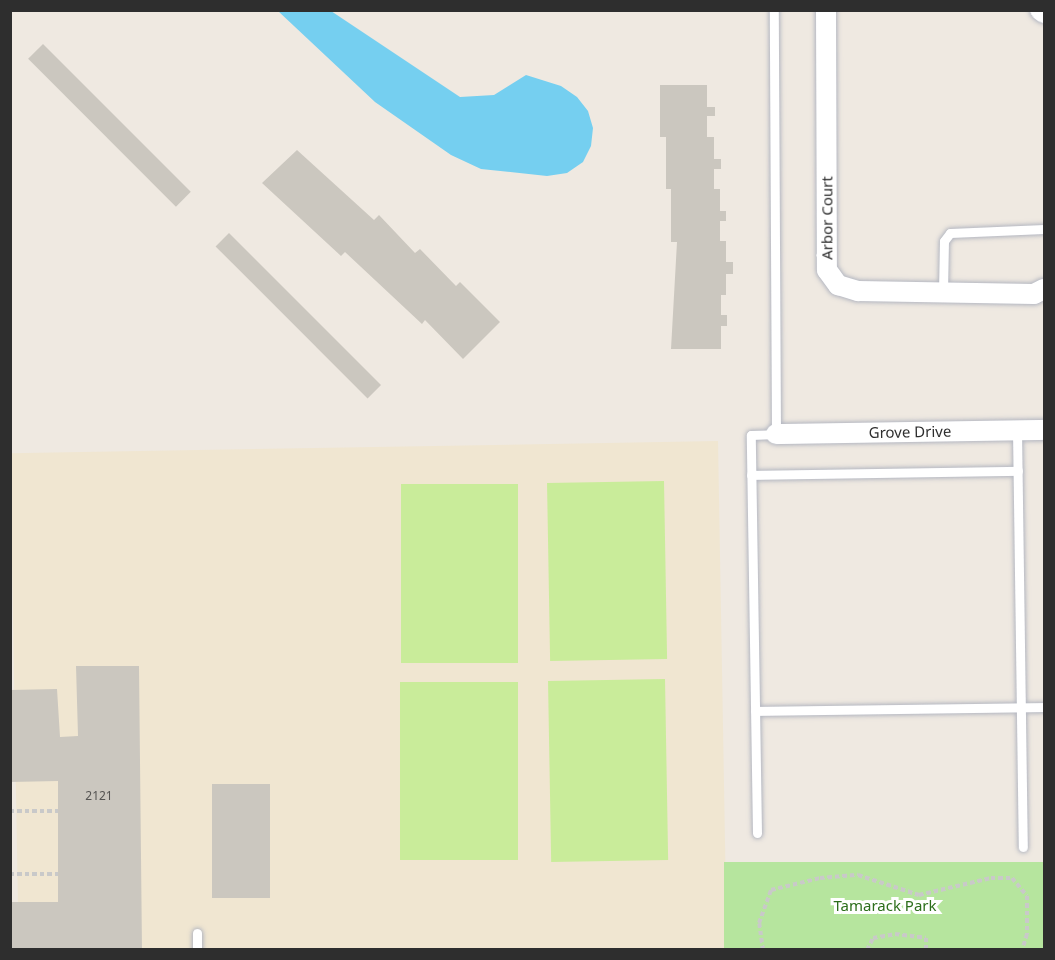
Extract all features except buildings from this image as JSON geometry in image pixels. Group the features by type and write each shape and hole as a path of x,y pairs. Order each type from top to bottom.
{"street":[{"name":"Arbor Court","path":"826,10 827,270 838,285 858,291 1034,294 1044,290"},
{"path":"1040,10 1044,13"},
{"name":"Grove Drive","path":"776,434 1044,429"}],"lane":[{"path":"757,833 751,435 776,434 774,10"},
{"path":"943,292 945,240 950,233 1044,229"},
{"path":"1017,430 1023,847"},
{"path":"752,475 1017,471"},
{"path":"755,711 1044,707"},
{"path":"197,933 197,950"}],"path":[{"path":"10,811 58,811"},
{"path":"10,874 58,874"},
{"path":"763,950 759,923 771,890 820,878 858,875 920,895 991,878 1012,878 1027,896 1027,934 1022,950"},
{"path":"867,950 873,938 914,934 926,938 926,950"}],"shaded area":[{"path":"718,441 727,949 19,950 10,453"}],"green space":[{"path":"664,481 667,659 550,661 547,483"},
{"path":"401,484 518,484 518,663 401,663"},
{"path":"665,679 668,860 551,862 548,681"},
{"path":"400,682 518,682 518,860 400,860"},
{"name":"Tamarack Park","path":"724,862 1044,862 1044,949 724,949"}],"water":[{"path":"278,11 331,11 460,97 494,95 526,75 561,86 577,97 588,111 593,128 591,146 583,162 567,173 547,176 481,169 451,155 375,102"}]}
